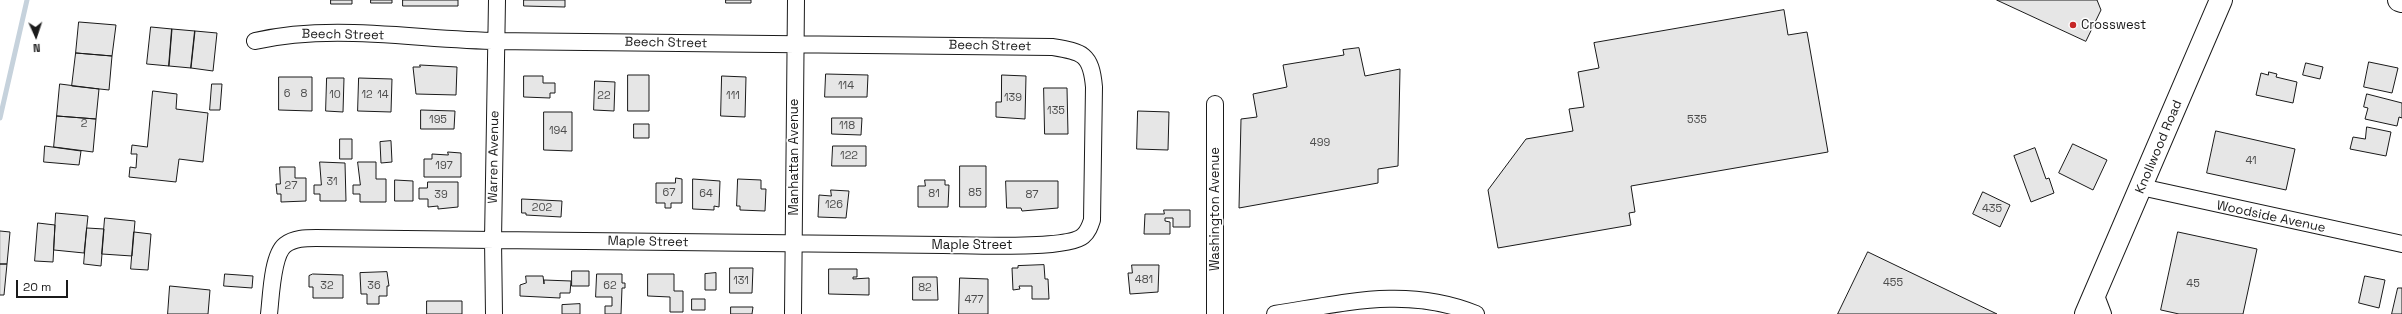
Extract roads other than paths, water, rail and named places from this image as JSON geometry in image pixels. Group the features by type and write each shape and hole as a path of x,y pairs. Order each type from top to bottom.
{"main road":[{"name":"Knollwood Road","path":"2086,314 2221,0"}],"street":[{"name":"Warren Avenue","path":"494,314 493,240 497,0"},
{"name":"Manhattan Avenue","path":"793,314 796,0"},
{"name":"Beech Street","path":"255,41 280,35 326,33 496,41 1052,47 1078,52 1087,58 1092,71 1094,87 1092,220 1083,236"},
{"name":"Washington Avenue","path":"1215,104 1215,314"},
{"name":"Woodside Avenue","path":"2141,187 2402,244"},
{"name":"Maple Street","path":"269,314 278,257 284,245 297,239 794,244 1048,244 1074,242 1083,236"},
{"path":"2095,292 2103,314"},
{"path":"1275,314 1343,302 1388,298 1417,298 1443,302 1476,314"}],"waterway":[{"path":"0,118 27,0"}],"place":[{"name":"Crosswest","path":"2073,25"}]}
